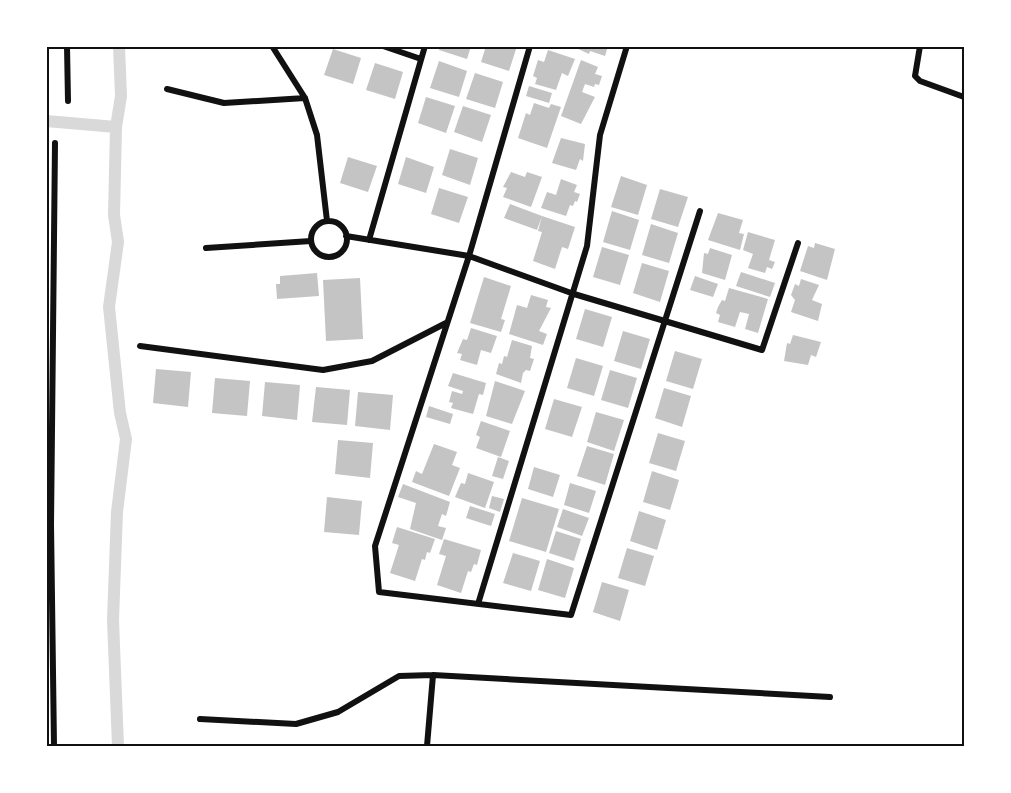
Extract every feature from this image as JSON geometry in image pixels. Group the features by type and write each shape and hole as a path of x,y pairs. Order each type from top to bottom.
{"street":[{"path":"67,46 68,101"},
{"path":"272,46 305,98 317,135 327,221"},
{"path":"383,46 421,59"},
{"path":"369,240 425,46"},
{"path":"530,46 469,256 375,546 379,592 572,615 700,211"},
{"path":"478,604 587,246 600,135 627,46"},
{"path":"920,46 915,76 920,81 964,97"},
{"path":"168,89 224,103 305,98"},
{"path":"54,747 50,338 55,142"},
{"path":"327,221 341,226 346,236 345,247 331,257 320,255 311,241 313,230 327,221"},
{"path":"346,236 469,256 574,294 762,350 798,243"},
{"path":"206,248 311,241"},
{"path":"140,346 323,370 372,361 447,323"},
{"path":"427,747 433,675"},
{"path":"200,719 296,724 338,712 399,676 433,675 830,697"}],"building":[{"path":"440,46 471,46 467,59 439,50"},
{"path":"486,46 517,46 509,71 481,62"},
{"path":"572,46 608,46 605,56 590,51 589,54"},
{"path":"333,49 361,58 353,84 324,75"},
{"path":"548,50 575,59 568,76 562,73 556,90 535,84 537,78 533,76 538,60 544,62"},
{"path":"581,60 598,67 595,74 602,76 599,85 595,84 594,87 585,84 582,92 595,97 581,124 561,116"},
{"path":"439,61 467,71 459,97 430,88"},
{"path":"375,63 403,72 395,99 366,90"},
{"path":"475,73 503,82 495,108 466,99"},
{"path":"529,86 552,93 549,103 526,96"},
{"path":"426,97 455,106 446,133 418,123"},
{"path":"534,103 549,108 551,104 561,107 547,148 518,138 526,113 530,115"},
{"path":"463,106 491,115 482,142 454,132"},
{"path":"561,138 585,144 583,161 580,159 576,170 552,163"},
{"path":"450,149 478,158 470,185 442,175"},
{"path":"348,157 377,166 368,192 340,183"},
{"path":"406,157 434,167 426,193 398,184"},
{"path":"511,172 525,177 527,172 542,177 531,207 503,197 507,188 503,187"},
{"path":"621,176 647,185 638,215 611,207"},
{"path":"561,179 577,185 574,192 580,194 577,202 575,201 573,206 570,205 566,216 541,208 547,192 556,195"},
{"path":"439,188 468,197 459,223 431,214"},
{"path":"660,189 688,197 678,227 651,219"},
{"path":"510,204 542,216 537,230 504,218"},
{"path":"612,211 639,220 630,250 603,242"},
{"path":"718,213 743,220 739,233 744,234 740,250 708,240"},
{"path":"542,216 575,227 568,249 562,247 555,269 533,261 542,232 538,231"},
{"path":"651,224 678,233 669,263 642,255"},
{"path":"748,232 775,240 769,260 775,262 772,269 767,267 765,273 748,268 753,254 743,250"},
{"path":"815,243 835,249 827,280 800,271 808,246 814,248"},
{"path":"602,247 629,255 620,285 593,277"},
{"path":"710,248 732,255 725,280 702,273 704,253 708,254"},
{"path":"642,263 669,271 660,302 633,293"},
{"path":"741,272 775,283 770,297 736,286"},
{"path":"317,273 319,296 277,299 276,284 280,284 280,276"},
{"path":"695,276 718,284 713,297 690,290"},
{"path":"484,277 511,286 501,319 505,320 501,332 470,323"},
{"path":"360,278 363,339 326,341 323,280"},
{"path":"801,279 819,285 812,300 822,304 818,321 791,312 795,300 791,295 795,284 799,286"},
{"path":"729,288 768,299 758,333 745,329 751,307 749,314 740,312 735,327 718,322 720,315 716,313 722,300 725,301"},
{"path":"531,295 548,300 546,307 551,308 539,331 547,334 543,345 509,334 517,305 527,308"},
{"path":"585,309 612,317 603,347 576,339"},
{"path":"471,328 497,336 491,353 481,350 477,365 460,360 462,354 457,353 463,339 467,340"},
{"path":"623,331 650,339 641,369 614,361"},
{"path":"793,335 821,342 816,357 811,355 808,365 784,361 787,343 790,344"},
{"path":"512,340 532,346 530,358 534,359 530,371 526,370 523,373 521,383 496,374 499,363 502,364 504,356 507,357"},
{"path":"675,351 702,359 693,389 666,381"},
{"path":"576,358 603,366 594,396 567,388"},
{"path":"156,369 191,372 188,407 153,403"},
{"path":"610,370 637,378 628,408 601,400"},
{"path":"453,373 486,383 483,395 479,394 473,414 451,408 453,403 449,402 452,391 462,394 463,391 448,386"},
{"path":"215,378 250,381 247,416 212,413"},
{"path":"495,381 525,391 512,424 486,416"},
{"path":"265,382 300,385 297,420 262,416"},
{"path":"316,387 350,390 347,425 312,422"},
{"path":"664,388 691,396 682,427 655,418"},
{"path":"358,392 393,395 390,430 355,426"},
{"path":"554,399 582,407 572,437 545,429"},
{"path":"429,406 453,414 450,424 426,417"},
{"path":"596,412 624,420 614,451 587,442"},
{"path":"481,421 510,431 501,457 476,448 480,437 476,435"},
{"path":"658,433 685,441 676,471 649,463"},
{"path":"338,440 373,443 370,478 335,474"},
{"path":"434,444 457,452 452,465 460,468 449,496 412,482 416,471 422,474"},
{"path":"587,446 614,454 605,485 577,476"},
{"path":"498,457 509,461 503,479 492,476"},
{"path":"534,467 560,475 553,497 528,489"},
{"path":"652,471 679,480 670,510 643,502"},
{"path":"468,473 494,482 485,508 455,497 461,483 465,484"},
{"path":"570,483 596,491 589,513 564,505"},
{"path":"403,484 450,502 446,516 442,514 438,526 446,528 442,540 410,529 416,503 398,497"},
{"path":"492,496 504,499 500,512 489,508"},
{"path":"327,497 362,501 359,535 324,532"},
{"path":"522,498 559,509 546,552 509,541"},
{"path":"470,506 495,514 491,526 466,518"},
{"path":"563,509 589,518 582,536 557,527"},
{"path":"639,511 666,520 657,550 630,541"},
{"path":"397,527 435,539 430,553 427,552 425,560 422,559 415,581 390,573 399,545 392,543"},
{"path":"556,531 581,539 574,561 549,553"},
{"path":"444,539 481,550 477,565 474,564 471,572 468,571 461,593 437,585 446,556 439,554"},
{"path":"627,548 654,556 645,586 618,578"},
{"path":"513,553 540,561 531,591 503,583"},
{"path":"547,559 574,568 565,598 538,590"},
{"path":"602,582 629,590 620,621 593,612"}],"waterway":[{"path":"118,746 113,620 117,512 126,439 120,413 109,307 118,242 114,215 116,127 121,96 119,46"},
{"path":"46,121 116,127"}]}
